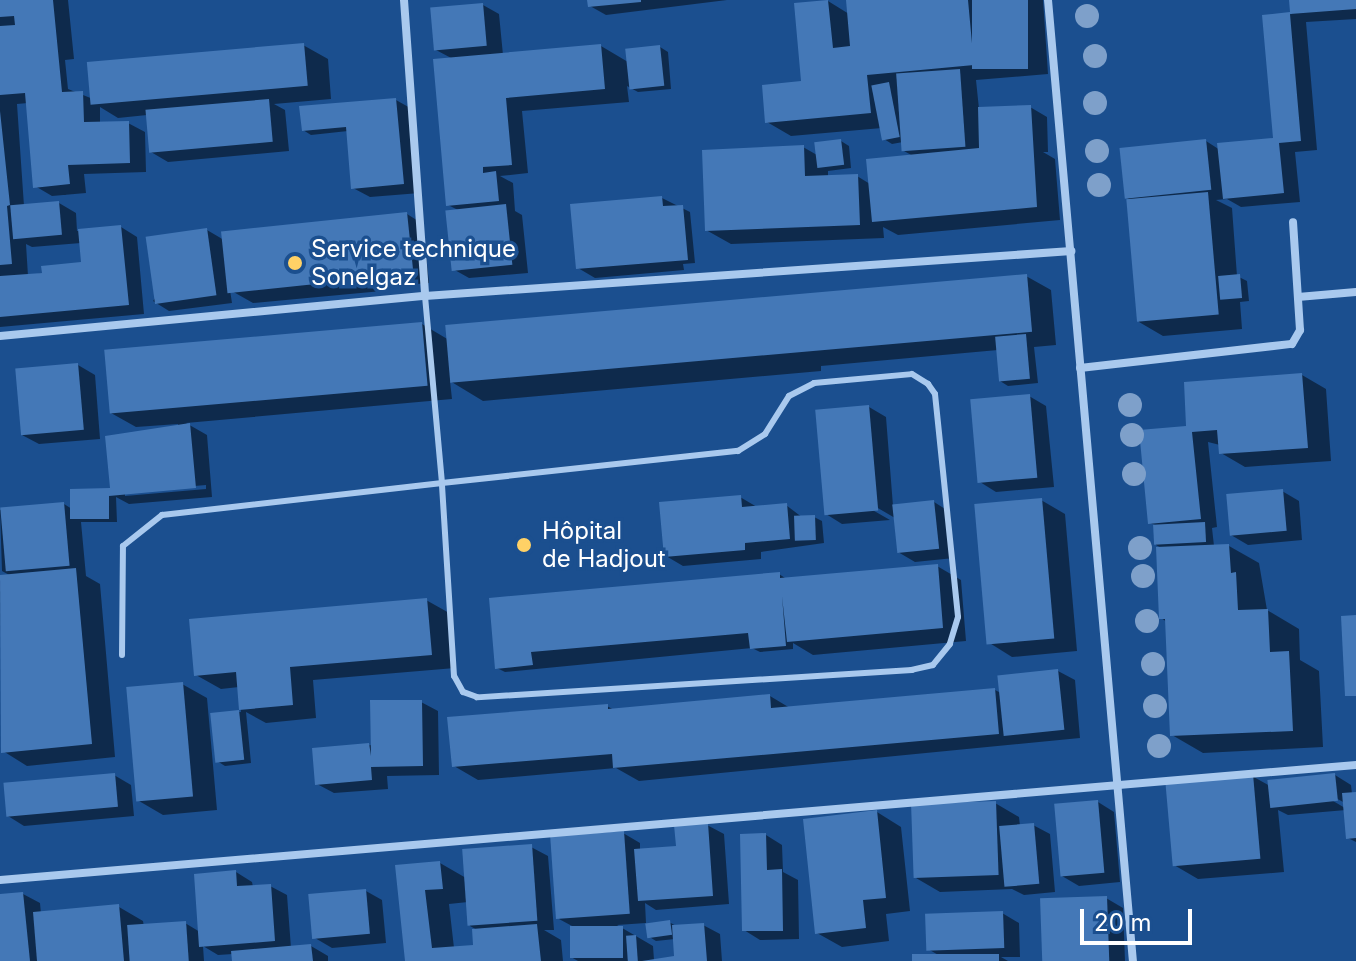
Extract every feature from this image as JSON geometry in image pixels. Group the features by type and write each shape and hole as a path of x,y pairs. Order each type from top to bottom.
{"street":[{"path":"404,0 425,296"},
{"path":"1048,0 1133,961"},
{"path":"1080,368 1292,344 1300,330 1293,222"},
{"path":"0,336 425,296 1071,251"},
{"path":"1298,297 1356,292"},
{"path":"0,880 1356,765"}],"lane":[{"path":"122,655 123,546 162,515 442,483 738,451 765,434 789,396 814,383 912,374 928,384 935,394 958,617 950,644 933,665 912,670 477,697 463,692 454,676 442,483 425,296"}],"building":[{"path":"0,0 53,0 62,92 83,91 84,122 129,121 130,163 68,165 70,184 33,188 25,93 0,95 0,26 15,25 14,16 0,17"},
{"path":"587,0 641,0 641,2 588,7"},
{"path":"828,0 833,48 850,46 846,0 968,0 974,65 867,75 871,113 765,123 762,85 801,81 794,3"},
{"path":"972,0 1028,0 1028,69 972,69"},
{"path":"1289,0 1356,0 1356,9 1290,14 1301,141 1279,143 1284,193 1223,199 1217,143 1273,138 1262,15 1290,12"},
{"path":"483,3 487,46 434,50 430,8"},
{"path":"304,43 308,86 91,105 87,62"},
{"path":"601,44 605,89 506,98 512,165 483,167 483,173 496,171 499,201 446,206 433,59"},
{"path":"660,45 664,86 629,89 625,49"},
{"path":"960,69 965,147 902,151 896,73"},
{"path":"889,82 900,137 882,140 871,85"},
{"path":"396,98 404,184 351,189 346,127 302,131 299,106"},
{"path":"269,99 273,142 149,153 145,110"},
{"path":"1031,105 1037,207 872,222 866,159 979,148 978,107"},
{"path":"0,111 10,205 7,206 12,264 0,265"},
{"path":"841,139 844,165 817,168 814,142"},
{"path":"1206,139 1211,190 1125,199 1119,148"},
{"path":"804,145 805,176 858,174 860,225 705,231 702,150"},
{"path":"1208,192 1219,315 1137,322 1126,199"},
{"path":"662,196 663,206 683,205 688,260 576,269 570,204"},
{"path":"59,201 62,235 13,239 10,205"},
{"path":"506,204 512,265 452,271 445,210"},
{"path":"407,212 413,274 228,293 221,232"},
{"path":"121,225 129,305 0,317 0,276 42,273 41,266 81,262 78,229"},
{"path":"207,228 216,295 155,304 146,237"},
{"path":"1027,274 1032,332 450,383 445,325"},
{"path":"1240,274 1242,298 1220,300 1218,276"},
{"path":"422,322 428,386 110,414 104,350"},
{"path":"1026,334 1030,379 999,382 995,337"},
{"path":"78,363 84,430 21,435 15,368"},
{"path":"1302,373 1308,448 1219,454 1217,430 1192,432 1201,519 1148,524 1139,430 1186,426 1184,382"},
{"path":"1030,394 1037,478 978,483 970,399"},
{"path":"869,405 878,511 824,515 815,410"},
{"path":"190,423 196,488 109,496 109,519 70,519 70,489 110,488 105,436"},
{"path":"1283,489 1287,531 1230,536 1226,494"},
{"path":"741,495 742,507 787,503 790,539 745,543 745,550 664,557 659,502"},
{"path":"1042,498 1054,638 987,644 974,504"},
{"path":"934,500 939,549 897,553 892,504"},
{"path":"64,502 70,566 6,571 0,508"},
{"path":"815,515 816,540 795,541 794,516"},
{"path":"1205,522 1206,542 1154,545 1153,525"},
{"path":"1229,544 1231,573 1236,572 1238,610 1268,609 1270,652 1289,651 1293,731 1170,736 1165,619 1159,619 1156,547"},
{"path":"938,564 943,628 787,642 782,596 786,646 750,649 748,633 531,652 533,665 495,669 489,598 780,572 780,578"},
{"path":"76,568 92,744 1,753 0,575"},
{"path":"427,598 432,655 290,667 293,705 239,710 236,672 194,676 189,619"},
{"path":"1356,615 1356,696 1345,696 1341,616"},
{"path":"1058,669 1064,730 1004,736 997,675"},
{"path":"183,682 193,797 136,802 126,687"},
{"path":"995,688 999,734 613,768 612,754 452,767 447,717 608,704 608,709 770,694 771,708"},
{"path":"370,700 422,700 423,766 371,767 372,780 315,785 312,748 369,743 371,756"},
{"path":"239,710 244,760 215,763 210,713"},
{"path":"115,773 118,807 6,817 3,783"},
{"path":"1335,773 1338,801 1270,808 1267,780"},
{"path":"1253,774 1260,859 1173,866 1165,782"},
{"path":"1356,792 1356,838 1346,839 1342,793"},
{"path":"1098,800 1104,873 1061,877 1054,804"},
{"path":"996,801 999,875 914,878 911,804"},
{"path":"877,810 886,898 863,900 866,928 815,934 803,819"},
{"path":"708,823 713,896 638,901 634,849 676,846 674,825"},
{"path":"1034,823 1039,884 1004,887 999,826"},
{"path":"624,831 630,914 556,919 550,836"},
{"path":"766,833 767,870 782,869 783,931 742,931 740,834"},
{"path":"532,844 537,921 468,926 462,849"},
{"path":"440,861 443,889 425,890 432,948 473,945 472,929 537,924 541,961 405,961 395,865"},
{"path":"236,870 237,886 271,884 275,941 199,947 194,874"},
{"path":"366,889 370,934 312,939 308,894"},
{"path":"23,892 30,961 0,961 0,894"},
{"path":"1107,896 1109,961 1042,961 1040,898"},
{"path":"119,904 124,961 37,961 33,912"},
{"path":"1003,911 1004,948 926,951 925,914"},
{"path":"670,920 672,935 647,938 645,923"},
{"path":"186,921 189,961 130,961 127,925"},
{"path":"704,923 707,961 642,961 674,956 672,925"},
{"path":"570,926 623,926 623,958 570,958"},
{"path":"636,935 638,961 628,961 626,936"},
{"path":"311,944 313,961 232,961 231,951"},
{"path":"912,954 999,954 999,961 912,961"}],"place":[{"name":"Service technique Sonelgaz","path":"295,263"},
{"name":"Hôpital de Hadjout","path":"524,545"}]}
